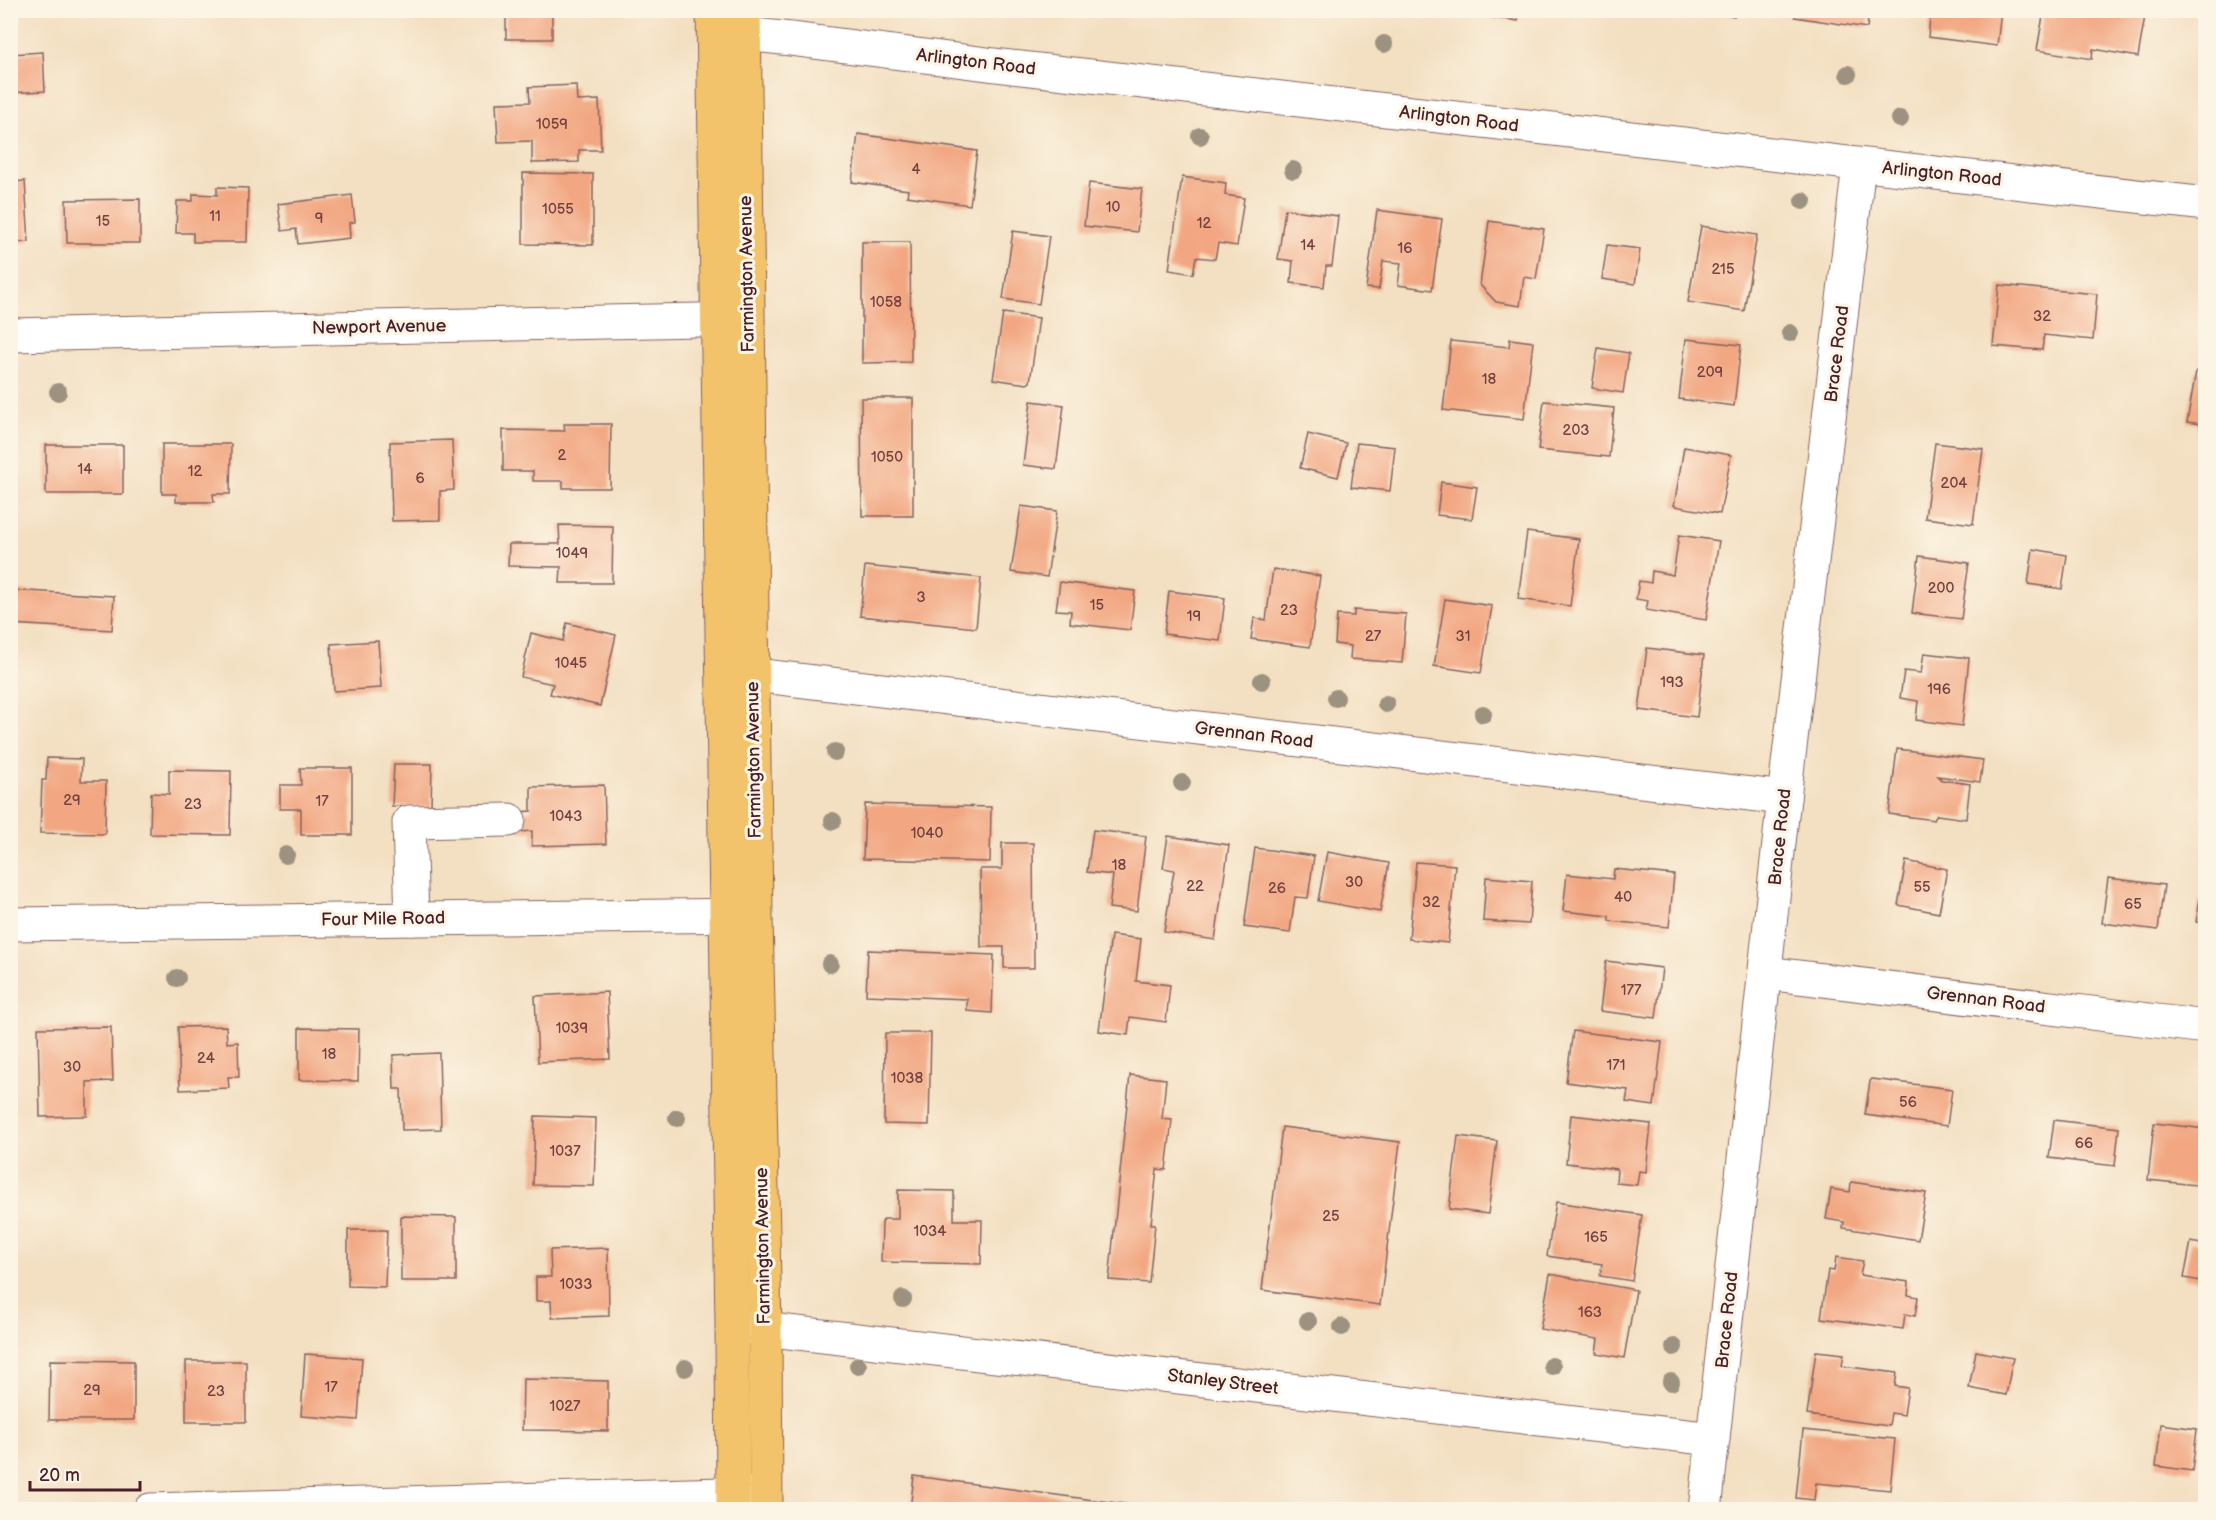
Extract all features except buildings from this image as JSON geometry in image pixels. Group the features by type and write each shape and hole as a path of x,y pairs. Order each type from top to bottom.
{"main road":[{"name":"Farmington Avenue","path":"728,22 741,915 732,1326 733,1502"},
{"name":"Farmington Avenue","path":"741,915 765,1328 766,1501"}],"street":[{"name":"Arlington Road","path":"728,22 1003,66 2205,204"},
{"name":"Brace Road","path":"1705,1509 1784,798 1859,165"},
{"name":"Newport Avenue","path":"10,335 732,320"},
{"name":"Grennan Road","path":"738,676 1784,798"},
{"path":"412,919 409,822 508,819"},
{"name":"Four Mile Road","path":"10,924 741,915"},
{"name":"Grennan Road","path":"1766,973 2205,1027"},
{"name":"Stanley Street","path":"732,1326 1713,1439"},
{"path":"150,1509 766,1501"}]}
